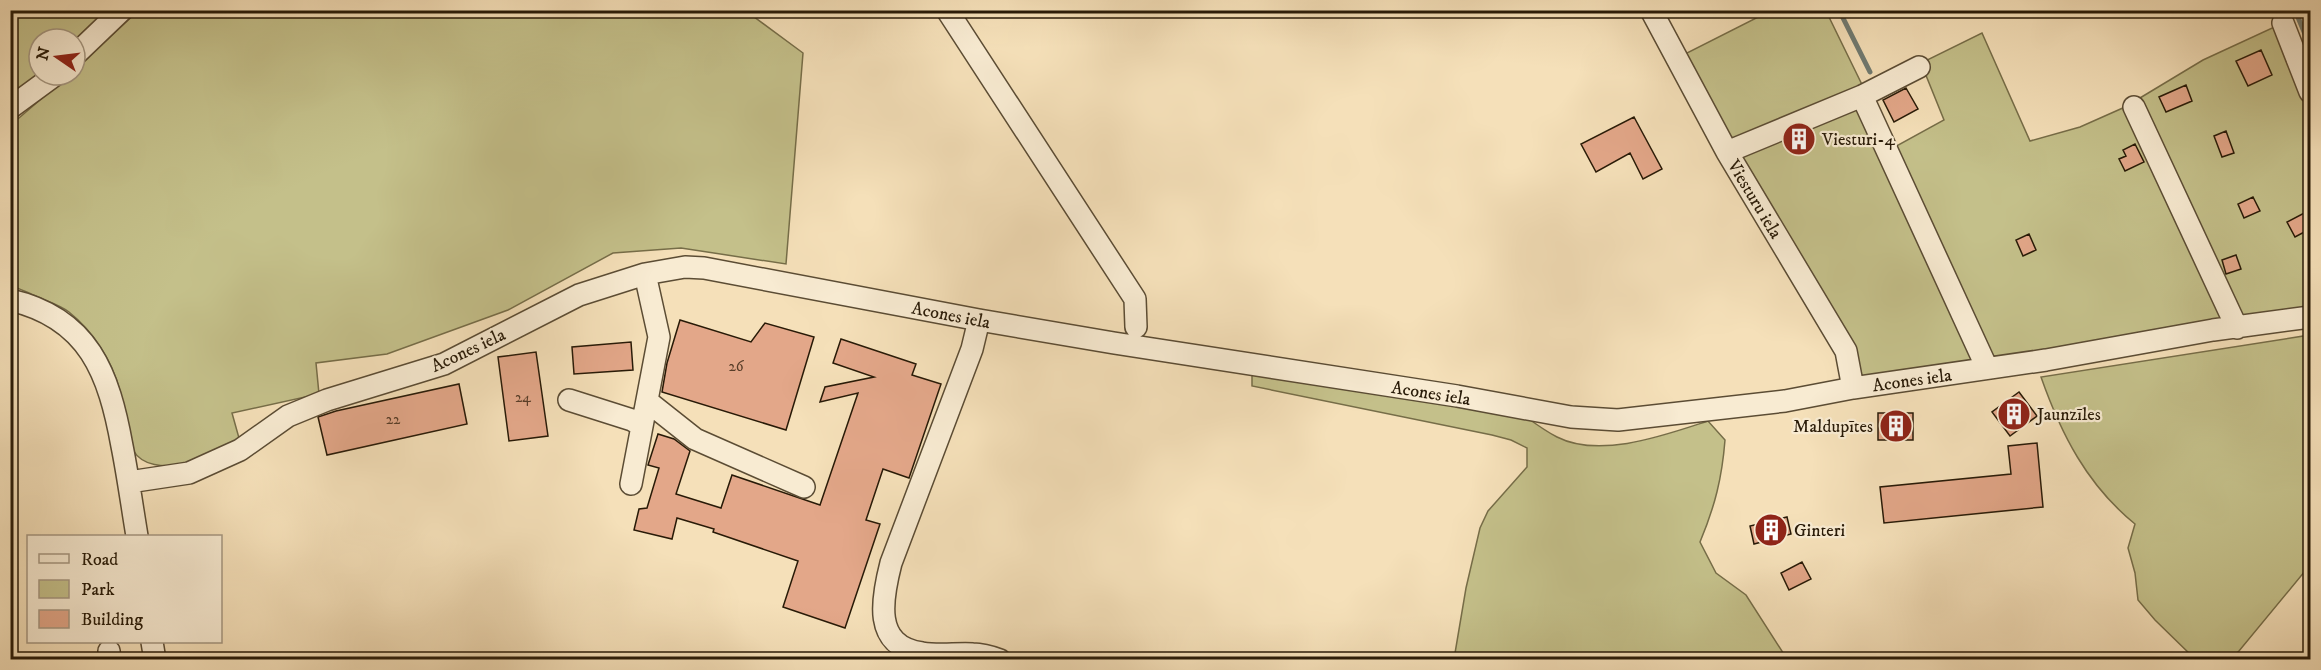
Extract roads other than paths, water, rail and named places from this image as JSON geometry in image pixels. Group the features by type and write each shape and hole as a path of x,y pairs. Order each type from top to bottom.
{"street":[{"path":"87,44 122,10"},
{"path":"947,10 1135,298 1136,327"},
{"name":"Viesturu iela","path":"1652,10 1727,152 1846,351 1853,388"},
{"path":"2283,23 2310,92"},
{"path":"1727,152 1862,96 1918,67"},
{"path":"10,108 39,87"},
{"path":"1862,96 1987,368"},
{"path":"2134,107 2237,328"},
{"name":"Acones iela","path":"129,482 189,473 240,450 288,416 327,400 444,364 579,295 645,274 685,267 704,268 979,320 1113,350 1457,396 1571,417 1618,420 1785,400 2046,360 2213,330 2310,317"},
{"path":"631,484 659,337 645,274"},
{"path":"10,300 47,312 73,331 89,348 108,386 117,418 137,535"},
{"path":"979,320 972,349 891,563 885,585 884,620 888,634 906,649 922,653 975,654 1000,660"},
{"path":"570,400 632,420 642,426"},
{"path":"647,401 695,439 804,487"},
{"path":"152,643 155,660"}],"waterway":[{"path":"1839,10 1870,72"},
{"path":"2295,10 2310,46"}],"place":[{"name":"Viesturi-4","path":"1799,139"},
{"name":"Jaunzīles","path":"2014,414"},
{"name":"Maldupītes","path":"1896,426"},
{"name":"Ginteri","path":"1771,530"}]}
